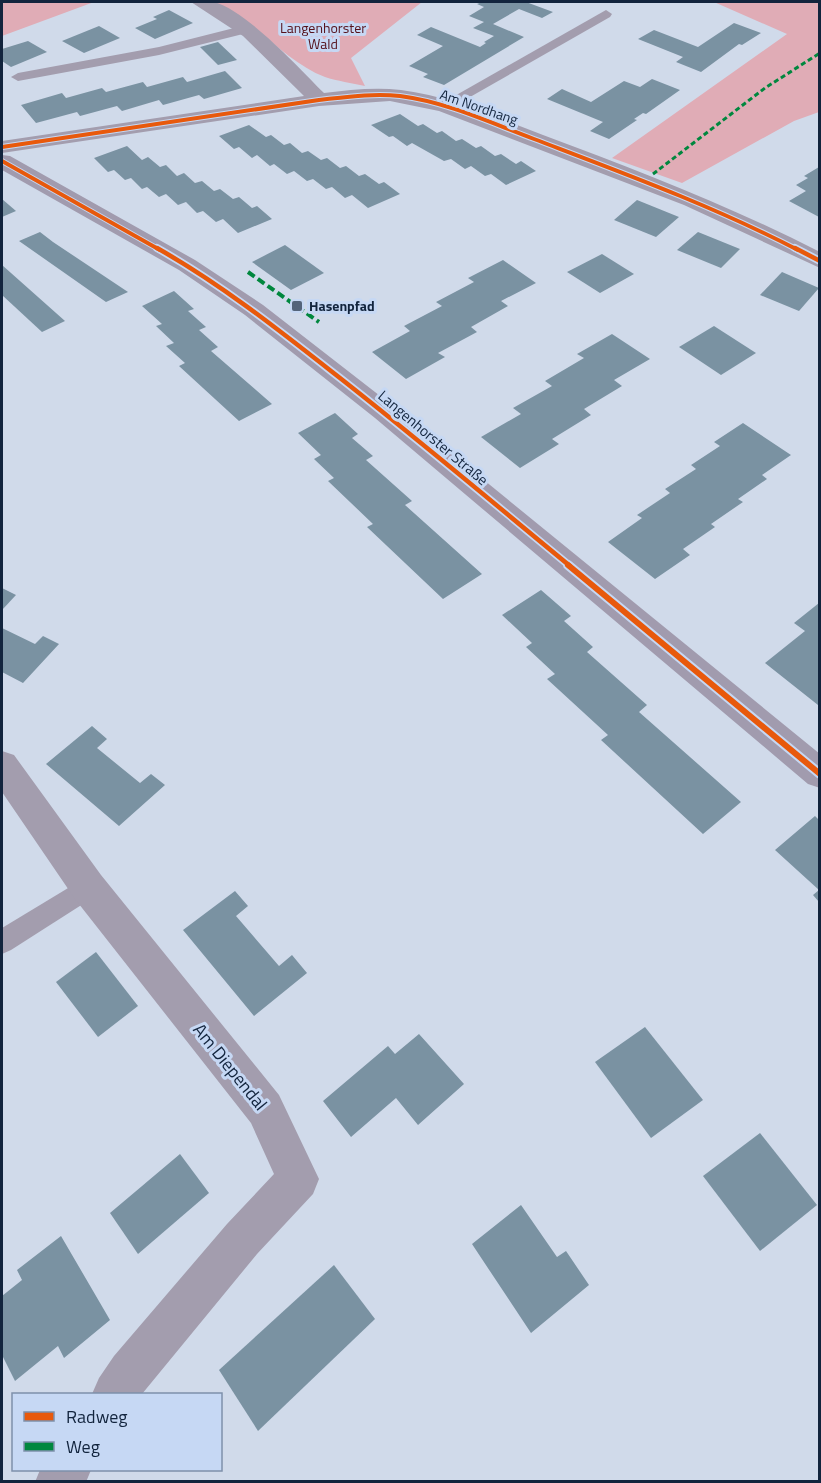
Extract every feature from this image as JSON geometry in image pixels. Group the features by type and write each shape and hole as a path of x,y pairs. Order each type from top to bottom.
{"street":[{"path":"200,2 223,11 246,29 319,100"},
{"name":"Am Nordhang","path":"2,147 319,100 360,95 400,96 444,106 692,199 764,230 819,261"},
{"name":"Langenhorster Straße","path":"2,161 187,265 261,315 376,405 819,774"},
{"name":"Am Diependal","path":"2,765 88,887 265,1109 298,1179 242,1239 130,1372 117,1393"}],"lane":[{"path":"444,106 606,14"},
{"path":"18,77 159,51 246,29"},
{"path":"2,942 88,887"}],"green space":[{"path":"2,2 94,2 2,36"},
{"name":"Langenhorster Wald","path":"213,2 422,2 351,58 365,86 325,77 310,70 228,9"},
{"path":"714,2 819,2 819,112 794,121 682,183 612,158 787,34"}],"building":[{"path":"526,2 553,12 542,18 519,9 493,24 524,37 444,85 423,77 428,74 409,66 443,46 417,35 431,27 480,47 494,36 473,28 484,22 469,16 484,7 477,4"},
{"path":"169,10 193,23 155,39 135,28 157,19 153,17"},
{"path":"734,23 761,33 742,45 739,44 701,72 676,62 683,57 638,39 654,30 698,47"},
{"path":"99,26 120,38 84,53 62,41"},
{"path":"28,41 47,52 11,67 2,61 2,49"},
{"path":"218,42 237,60 218,65 200,47"},
{"path":"225,71 242,88 204,99 199,95 163,105 159,100 122,111 117,106 80,116 77,112 36,123 21,105 62,93 66,98 102,88 106,92 143,82 147,87 183,77 187,82"},
{"path":"652,79 680,90 646,114 643,113 634,119 637,120 609,139 590,131 603,122 547,99 562,89 591,102 624,81 640,87"},
{"path":"400,114 418,126 423,124 437,133 442,131 456,141 462,139 476,148 481,146 495,156 501,154 516,164 521,161 536,171 506,185 491,174 485,176 471,166 465,169 451,159 444,161 412,143 407,146 371,125"},
{"path":"249,125 266,137 271,135 284,145 290,143 302,153 308,151 321,160 327,158 340,168 346,166 359,176 365,174 379,184 384,182 400,194 368,208 352,195 345,198 332,187 326,189 313,179 307,181 294,171 287,174 274,164 270,166 257,155 252,158 239,147 234,149 219,136"},
{"path":"127,146 142,160 148,157 160,167 166,165 177,176 184,173 195,183 202,181 214,191 220,189 233,199 239,197 252,208 257,206 272,219 238,233 223,219 216,222 203,211 197,213 186,202 178,205 166,194 159,197 147,187 142,189 131,178 125,180 114,170 108,172 94,158"},
{"path":"819,167 819,217 789,201 806,191 796,185 808,178 804,176"},
{"path":"2,199 16,211 2,217"},
{"path":"637,200 679,217 656,237 614,220"},
{"path":"40,232 128,292 106,302 19,241"},
{"path":"698,232 740,249 721,268 677,250"},
{"path":"285,245 324,273 291,290 252,262"},
{"path":"602,254 634,274 600,293 567,272"},
{"path":"503,260 536,283 501,301 508,306 471,327 477,332 438,353 445,357 406,379 372,352 410,331 404,326 442,306 436,302 474,282 468,278"},
{"path":"2,265 65,321 42,332 2,295"},
{"path":"782,272 819,288 799,311 760,295"},
{"path":"174,291 194,309 188,311 206,327 199,330 218,347 211,351 272,404 239,421 179,366 185,363 166,346 174,343 156,326 162,324 142,306"},
{"path":"714,326 756,353 721,375 679,347"},
{"path":"612,334 650,359 614,380 622,386 584,409 591,415 552,439 559,444 520,468 481,437 521,414 513,408 552,386 545,381 584,358 577,354"},
{"path":"335,413 358,434 352,438 373,456 366,460 412,501 405,505 482,574 443,599 367,527 373,524 328,481 334,478 314,459 321,455 298,433"},
{"path":"743,423 791,455 762,475 767,479 738,499 743,502 711,524 715,527 683,549 690,555 655,579 608,542 642,518 637,515 670,493 665,489 696,469 691,465 720,446 714,442"},
{"path":"2,588 16,595 2,610"},
{"path":"541,590 571,616 564,621 593,647 587,652 647,705 639,712 741,802 703,834 601,740 608,735 547,679 555,674 526,647 532,643 502,615"},
{"path":"819,603 818,705 765,663 805,631 794,623"},
{"path":"2,628 35,644 43,636 59,644 23,683 2,672"},
{"path":"92,726 107,739 97,748 140,783 151,774 165,785 119,826 46,764"},
{"path":"815,816 819,820 819,890 775,850"},
{"path":"819,890 819,902 813,895"},
{"path":"235,891 248,906 236,916 279,966 292,955 307,973 254,1016 183,930"},
{"path":"96,952 138,1006 98,1037 56,982"},
{"path":"645,1027 703,1100 651,1138 595,1062"},
{"path":"419,1034 464,1084 418,1125 396,1098 351,1137 323,1101 388,1046 395,1054"},
{"path":"760,1133 817,1205 760,1251 703,1176"},
{"path":"180,1154 209,1193 138,1254 110,1213"},
{"path":"521,1205 557,1257 566,1251 589,1285 531,1333 472,1244"},
{"path":"61,1236 110,1320 64,1358 58,1346 15,1381 2,1355 2,1296 22,1280 17,1270"},
{"path":"334,1265 375,1319 258,1431 219,1370"}],"marked path":[{"path":"653,174 765,88 820,53"},
{"path":"248,272 319,322"}],"cycle path":[{"path":"2,147 319,100 370,95 409,97 473,116 649,183 735,219 820,261"},
{"path":"2,161 187,265 254,310 384,412 820,774"}],"place":[{"name":"Hasenpfad","path":"297,306"}]}
